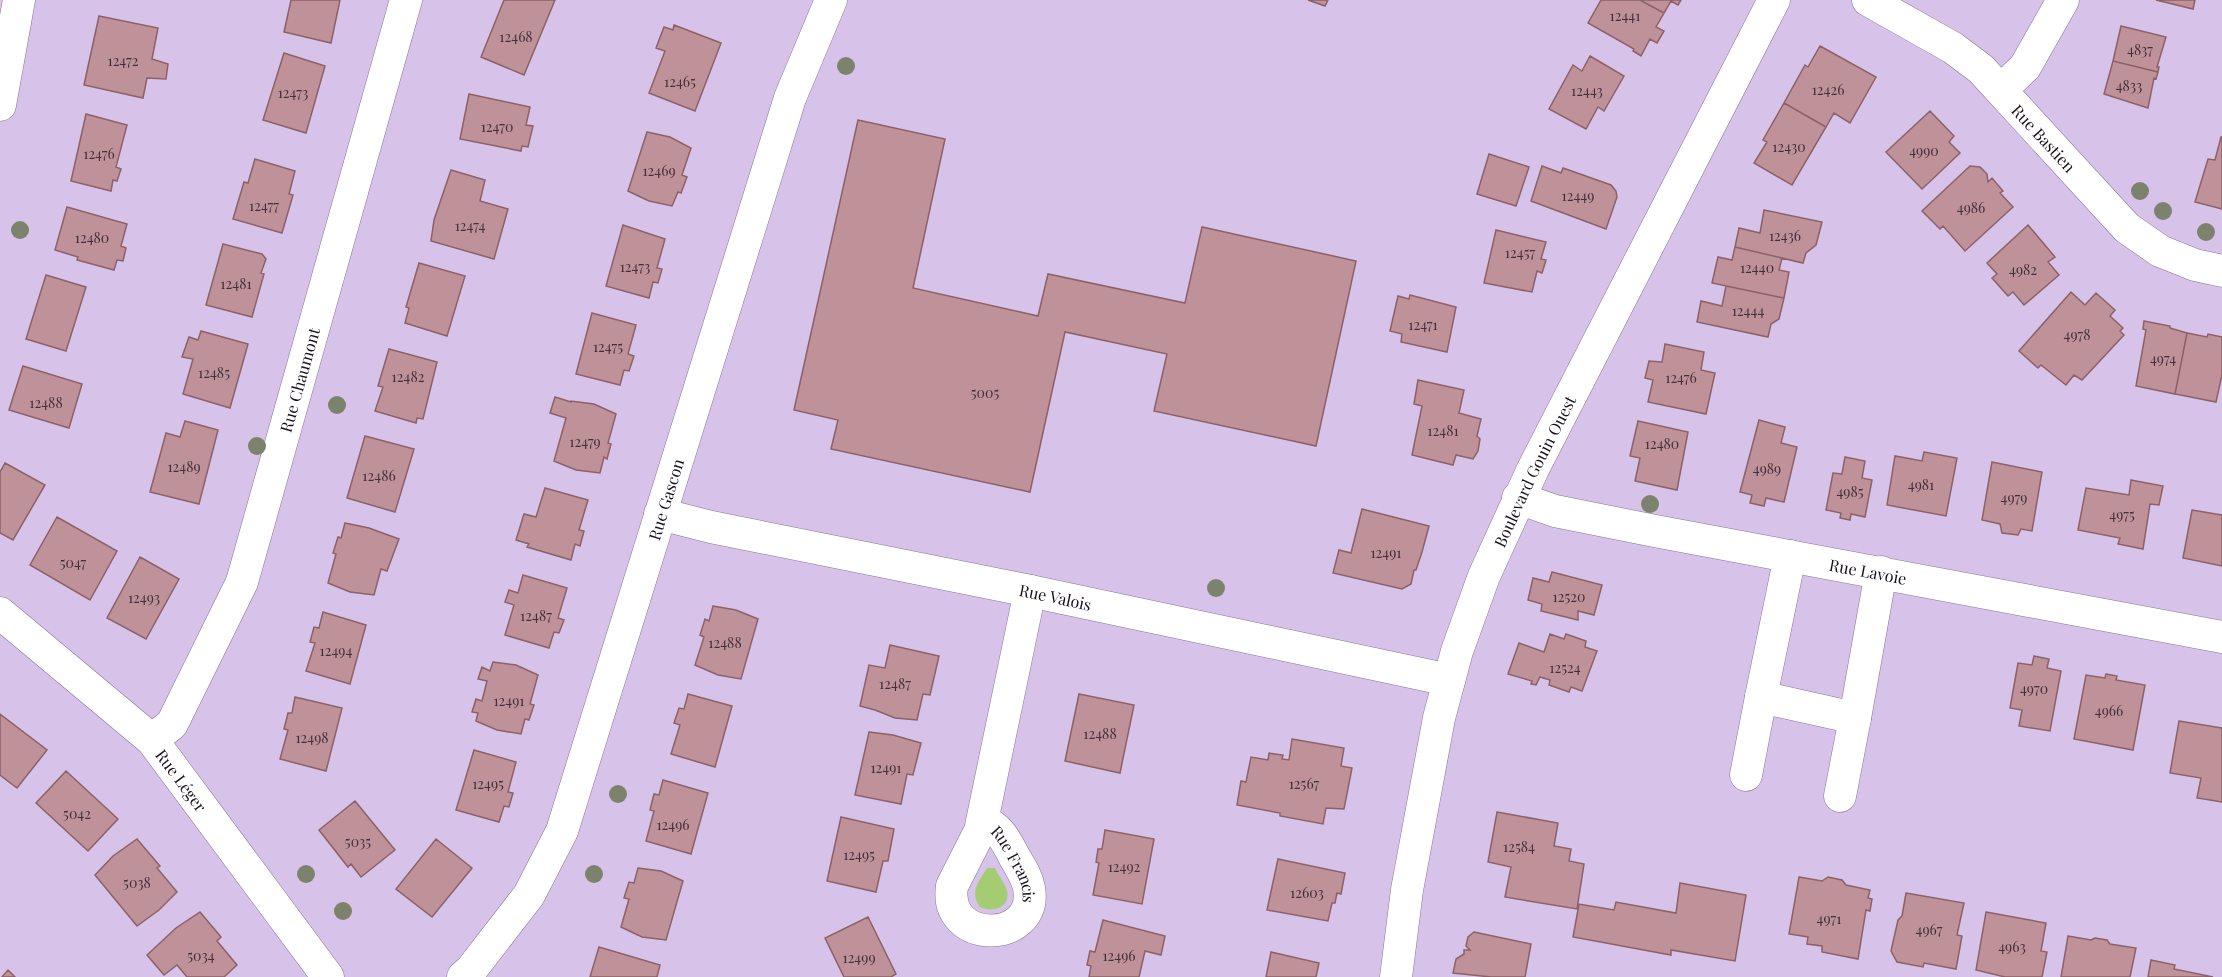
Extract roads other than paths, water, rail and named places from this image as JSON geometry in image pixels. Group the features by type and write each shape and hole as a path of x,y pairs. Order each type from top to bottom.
{"street":[{"path":"0,105 19,0"},
{"name":"Rue Chaumont","path":"152,740 172,724 242,582 406,0"},
{"name":"Rue Gascon","path":"463,977 471,970 529,895 562,831 790,98 831,0"},
{"name":"Boulevard Gouin Ouest","path":"1396,977 1407,890 1449,680 1480,586 1518,498 1774,0"},
{"name":"Rue Bastien","path":"1868,0 1960,53 2002,89 2127,228 2160,251 2195,265 2222,271"},
{"path":"2002,89 2025,67 2063,0"},
{"name":"Rue Lavoie","path":"1518,498 1555,511 2222,637"},
{"name":"Rue Valois","path":"660,514 1449,680"},
{"path":"1746,775 1790,556"},
{"path":"1840,795 1856,718 1881,572"},
{"name":"Rue Francis","path":"983,821 1030,591"},
{"name":"Rue Léger","path":"0,613 152,740 328,977"},
{"path":"1761,697 1856,718"}]}
